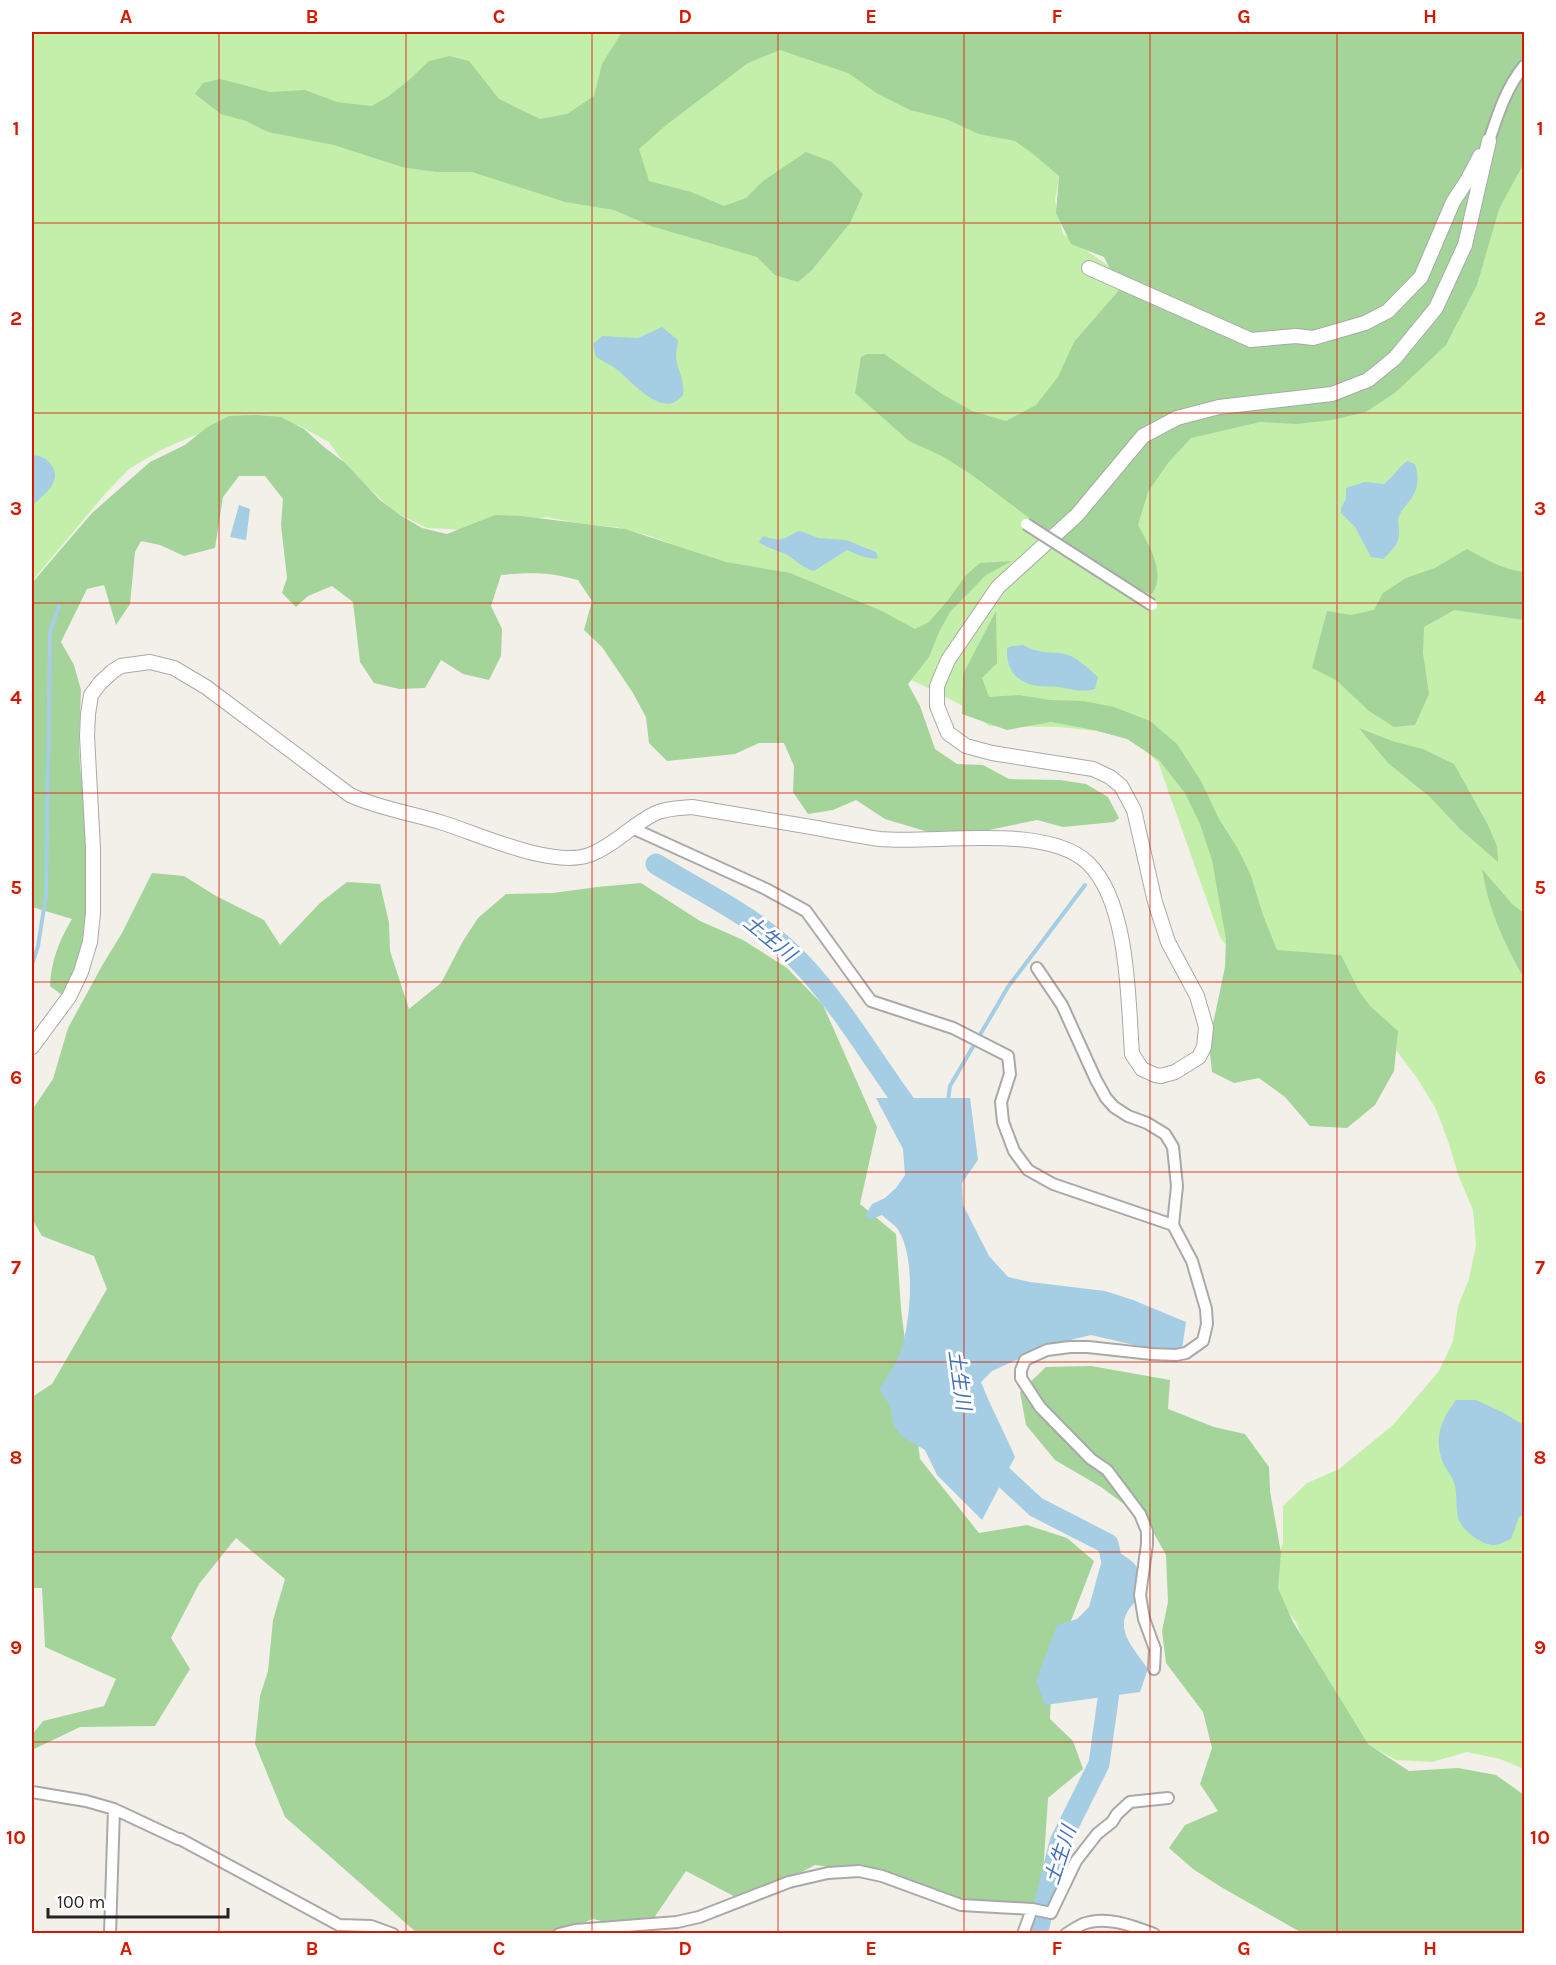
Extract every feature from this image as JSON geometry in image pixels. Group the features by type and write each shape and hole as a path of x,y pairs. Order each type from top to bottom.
{"street":[{"path":"32,1047 69,997 81,972 90,942 93,913 93,848 87,736 91,695 100,683 121,666 150,662 174,668 206,687 350,795 371,805 441,822 527,851 558,858 588,855 655,814 671,809 692,807 879,839 917,841 1004,838 1057,845 1076,854 1089,864 1107,891 1116,915 1124,953 1132,1054 1137,1062 1142,1069 1161,1076 1175,1072 1198,1057 1204,1047 1206,1027 1204,1017 1197,996 1168,942 1155,902 1134,810 1121,786 1110,777 1093,769 992,753 966,746 948,733 937,706 937,686 948,660 998,586 1077,515 1143,436 1178,418 1219,407 1332,394 1368,380 1395,358 1436,308 1465,246 1489,141 1499,110 1515,78 1524,66"},
{"path":"1089,268 1251,340 1296,336 1313,338 1365,323 1388,310 1421,277 1453,202 1489,141"},
{"path":"1026,524 1152,605"},
{"path":"632,828 766,889 806,911 871,1001 953,1028 1008,1056 1010,1074 1001,1102 1003,1122 1014,1151 1028,1170 1053,1184 1173,1225"},
{"path":"1037,968 1062,1005 1078,1035 1096,1080 1106,1098 1114,1107 1128,1116 1147,1123 1165,1134 1173,1148 1177,1186 1173,1225 1192,1261 1206,1309 1207,1324 1203,1341 1185,1353 1152,1354 1088,1347 1047,1350 1025,1360 1021,1370 1021,1378 1040,1407 1091,1459 1107,1470 1140,1514 1147,1531 1140,1596 1144,1618 1155,1649 1154,1669"},
{"path":"32,1792 86,1801 114,1809 180,1839 339,1925 371,1926 391,1933"},
{"path":"559,1934 575,1930 677,1922 699,1917 789,1882 828,1873 859,1871 882,1876 961,1905 1032,1909 1051,1913 1076,1861 1097,1834 1112,1822 1117,1814 1130,1802 1168,1798"},
{"path":"110,1934 114,1809"},
{"path":"1023,1934 1032,1909"},
{"path":"1066,1934 1085,1923 1113,1921 1142,1928 1154,1934"}],"green space":[{"path":"32,32 760,32 1054,157 1059,178 1055,200 1063,234 1123,276 1524,133 1524,1769 1500,1759 1467,1752 1432,1762 1396,1760 1365,1743 1309,1654 1296,1622 1286,1609 1273,1576 1283,1542 1283,1506 1307,1483 1339,1469 1393,1425 1439,1371 1453,1341 1458,1306 1469,1279 1476,1245 1473,1210 1436,1109 1417,1078 1375,1022 1242,967 1220,937 1158,762 1131,739 1096,731 1060,727 989,726 961,705 889,671 715,560 650,536 616,527 581,524 547,517 464,530 427,528 395,512 349,470 329,442 298,425 263,426 193,436 161,450 129,469 32,581"},
{"path":"622,32 1524,32 1524,163 1499,209 1477,285 1446,345 1396,392 1366,412 1332,420 1297,424 1260,422 1191,438 1168,463 1148,492 1138,525 1157,568 1158,577 1152,594 1134,589 1106,567 1073,551 972,475 942,456 909,441 855,393 861,357 867,354 884,354 942,394 972,411 1006,421 1036,405 1058,377 1074,342 1120,289 1104,257 1071,244 1056,213 1059,176 1015,141 979,134 946,119 910,110 878,94 848,73 780,50 748,63 665,126 639,149 649,181 691,192 724,206 746,198 763,181 806,152 832,162 863,194 850,223 812,270 798,282 775,275 757,257 651,226 614,210 565,202 472,172 436,172 402,167 334,145 268,132 246,121 221,114 195,94 203,83 220,79 270,92 305,90 337,102 372,106 389,96 429,61 449,56 469,61 499,99 540,119 567,114 594,96 602,64"},
{"path":"229,416 281,417 304,429 345,463 379,499 422,528 447,534 495,515 625,529 726,562 790,573 882,611 915,629 929,622 966,575 980,563 1012,561 986,575 950,612 929,657 908,684 920,706 935,749 957,764 983,765 1009,779 1060,780 1086,784 1108,797 1119,818 1114,822 1063,827 1037,820 960,836 935,834 885,819 856,800 833,810 808,814 793,792 794,766 784,743 759,743 735,754 667,761 649,743 646,717 633,693 602,647 584,630 592,601 578,580 558,575 531,573 501,575 491,606 502,629 501,656 489,680 463,674 441,660 425,688 399,689 374,683 360,662 353,602 332,586 308,596 296,607 282,593 287,578 281,525 283,499 265,476 239,476 223,497 215,548 184,556 160,545 141,541 135,552 130,604 116,625 104,585 87,589 61,642 74,665 81,690 80,767 87,819 95,926 63,996 50,986 52,968 63,935 72,919 32,907 32,583 92,513 150,462 185,445 206,428"},
{"path":"1467,549 1502,566 1524,572 1524,620 1454,610 1424,627 1423,653 1429,694 1415,725 1394,727 1369,711 1336,680 1312,668 1327,611 1351,615 1374,610 1383,593 1406,578 1435,568"},
{"path":"996,611 997,663 982,678 989,697 1019,695 1050,700 1083,701 1114,707 1150,721 1177,744 1201,781 1251,876 1277,950 1341,955 1359,991 1370,1006 1398,1031 1394,1071 1375,1105 1347,1128 1310,1126 1285,1097 1259,1078 1234,1083 1212,1072 1209,1043 1225,967 1226,939 1212,860 1200,824 1185,793 1159,760 1127,739 1094,730 1051,722 1007,730 962,714 963,674"},
{"path":"1359,728 1392,741 1423,749 1454,764 1487,823 1497,846 1498,862 1460,829 1430,797 1388,763"},
{"path":"1482,869 1512,904 1524,913 1524,978 1498,925 1488,898"},
{"path":"152,873 184,876 216,896 264,920 280,945 320,903 347,882 380,884 389,923 390,951 409,1009 441,983 478,918 506,894 553,893 641,883 700,921 743,940 787,968 823,1005 877,1127 860,1204 896,1234 901,1309 920,1459 979,1533 1027,1525 1067,1538 1094,1561 1052,1670 1050,1719 1073,1741 1083,1769 1048,1798 1041,1904 990,1910 882,1874 815,1865 745,1902 686,1871 645,1931 593,1919 557,1933 417,1933 285,1817 255,1744 260,1696 268,1671 273,1620 285,1579 236,1538 199,1584 171,1638 190,1669 155,1726 80,1727 32,1750 32,1735 43,1721 104,1706 116,1679 45,1647 42,1588 32,1588 32,1397 52,1384 107,1289 94,1256 42,1236 32,1219 32,1110 53,1079 68,1028 122,933"},
{"path":"1091,1366 1170,1380 1168,1409 1214,1427 1245,1434 1269,1467 1270,1491 1281,1553 1278,1588 1293,1622 1368,1744 1409,1771 1458,1768 1496,1775 1524,1795 1524,1933 1302,1933 1221,1887 1193,1869 1169,1848 1185,1825 1218,1811 1200,1784 1212,1748 1203,1712 1166,1663 1162,1631 1168,1602 1166,1555 1147,1521 1101,1487 1055,1460 1026,1425 1020,1392 1046,1367"}],"water":[{"path":"662,327 678,340 676,360 683,383 683,395 672,403 665,404 651,398 617,370 596,357 593,344 602,336 638,338"},
{"path":"32,455 48,461 55,472 55,478 46,493 32,506"},
{"path":"1407,461 1415,464 1417,485 1414,495 1399,516 1397,542 1383,559 1371,557 1355,527 1341,513 1346,499 1346,488 1365,482 1384,484"},
{"path":"239,505 250,509 246,540 230,537"},
{"path":"800,531 819,538 846,540 876,552 878,558 858,555 847,550 814,571 759,542 763,536 782,539"},
{"path":"1023,645 1038,651 1066,654 1076,659 1098,677 1095,689 1081,691 1039,686 1019,679 1008,663 1007,648"},
{"path":"876,1098 970,1098 978,1160 962,1183 963,1205 989,1256 1008,1277 1030,1282 1105,1291 1186,1322 1181,1356 1091,1335 1049,1345 992,1371 981,1382 1015,1457 982,1520 937,1475 925,1450 901,1436 894,1426 890,1406 879,1389 893,1367 904,1340 910,1288 907,1253 896,1227 882,1215 870,1220 865,1216 872,1204 885,1198 905,1175 903,1149"},
{"path":"1456,1400 1476,1400 1524,1425 1524,1515 1519,1517 1511,1539 1498,1544 1478,1540 1463,1527 1458,1518 1455,1485 1444,1465 1439,1447 1442,1423"},
{"path":"1109,1546 1136,1565 1140,1577 1139,1598 1125,1617 1124,1625 1129,1642 1148,1669 1140,1692 1045,1705 1036,1681 1057,1625 1077,1619 1089,1607 1100,1567"}],"waterway":[{"path":"32,965 38,946 46,895 50,632 59,606"},
{"name":"土生川","path":"656,864 750,920 800,962 832,999 917,1120"},
{"path":"948,1101 950,1086 1008,987 1085,885"},
{"name":"土生川","path":"984,1459 1036,1507 1108,1544 1113,1567 1112,1573"},
{"name":"土生川","path":"1037,1934 1060,1842 1099,1764 1111,1678 1110,1669"}]}
